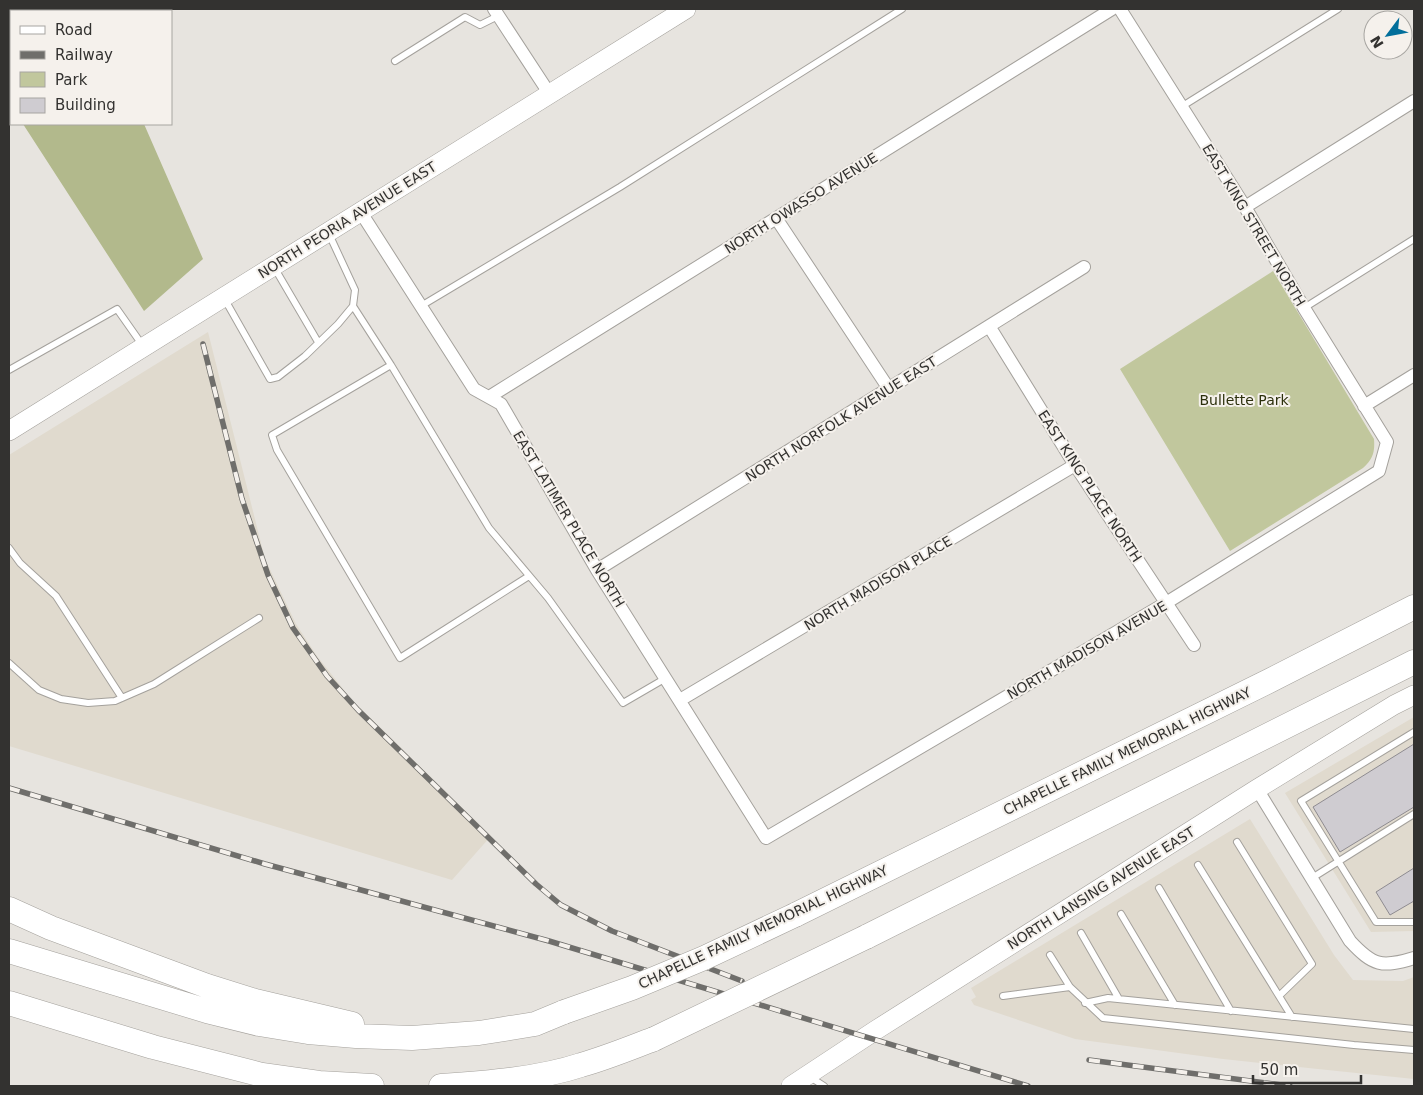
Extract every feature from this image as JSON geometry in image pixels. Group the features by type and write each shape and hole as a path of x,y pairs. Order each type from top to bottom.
{"highway":[{"name":"CHAPELLE FAMILY MEMORIAL HIGHWAY","path":"9,951 207,1011 260,1024 318,1033 412,1038 479,1033 535,1024 632,988 795,914 1414,607"},
{"path":"441,1086 479,1084 580,1066 654,1039 866,937 1414,662"},
{"path":"9,909 50,928 207,986 255,1000 412,1038"},
{"path":"9,1003 153,1048 262,1075 319,1083 372,1086"}],"main road":[{"name":"NORTH PEORIA AVENUE EAST","path":"9,431 686,9"},
{"name":"NORTH LANSING AVENUE EAST","path":"791,1086 876,1030 1257,789 1394,705 1414,695"}],"street":[{"name":"NORTH OWASSO AVENUE","path":"489,397 1112,9"},
{"name":"EAST KING STREET NORTH","path":"1120,9 1245,207 1304,308 1387,442"},
{"path":"496,12 549,93"},
{"path":"1245,207 1414,101"},
{"name":"EAST LATIMER PLACE NORTH","path":"360,211 474,389 500,404 597,570 766,838"},
{"path":"776,218 889,389"},
{"name":"NORTH NORFOLK AVENUE EAST","path":"597,570 1084,267"},
{"name":"EAST KING PLACE NORTH","path":"989,326 1075,465 1194,645"},
{"path":"1364,406 1414,375"},
{"name":"NORTH MADISON AVENUE","path":"766,838 1166,604 1379,471 1387,442"},
{"name":"NORTH MADISON PLACE","path":"680,700 1075,465"},
{"path":"1257,789 1350,941 1360,952 1375,963 1396,964 1414,958"}],"lane":[{"path":"422,306 620,186 902,9"},
{"path":"1181,107 1338,9"},
{"path":"395,61 465,17 480,25 496,12"},
{"path":"224,297 234,319 270,379 278,377 338,324 353,306 355,290 328,232"},
{"path":"1304,308 1414,239"},
{"path":"273,266 318,342"},
{"path":"353,306 391,365 489,528 548,598 623,703 666,678"},
{"path":"9,370 117,309 144,347"},
{"path":"391,365 272,436 277,450 400,658 529,576"},
{"path":"9,548 20,563 56,596 122,698"},
{"path":"9,663 39,690 61,699 88,703 115,700 154,684 259,618"},
{"path":"1414,732 1301,801 1376,922 1414,922"},
{"path":"1312,878 1414,814"},
{"path":"1237,842 1312,964 1279,996"},
{"path":"1198,865 1292,1017"},
{"path":"1159,888 1231,1010"},
{"path":"1121,914 1175,1005"},
{"path":"1081,933 1118,999"},
{"path":"1050,955 1070,987 1103,1018 1414,1050"},
{"path":"1003,996 1070,987"},
{"path":"1085,1002 1108,998 1414,1029"},
{"path":"807,1075 824,1086"}],"shaded area":[{"path":"208,332 265,559 296,624 317,656 351,699 491,836 452,880 9,746 9,455"},
{"path":"1414,717 1414,931 1371,932 1285,793"},
{"path":"1250,819 1334,955 1353,980 1403,981 1414,977 1414,1079 1223,1059 1075,1039 974,1005 971,1000 976,997 971,988"}],"green space":[{"path":"9,9 136,9 10,10 10,104"},
{"path":"9,9 95,9 10,10 10,104"},
{"path":"24,125 144,125 203,259 144,311"},
{"name":"Bullette Park","path":"1273,271 1374,439 1374,452 1369,462 1363,468 1230,551 1120,369"}],"building":[{"path":"1414,744 1414,807 1340,852 1313,807"},
{"path":"1414,868 1414,901 1390,915 1376,892"}],"railway":[{"path":"203,344 242,499 268,575 293,628 327,676 358,710 536,884 561,905 612,931 742,981"},
{"path":"9,788 265,864 549,941 1028,1086"},
{"path":"1089,1060 1290,1086"}]}
